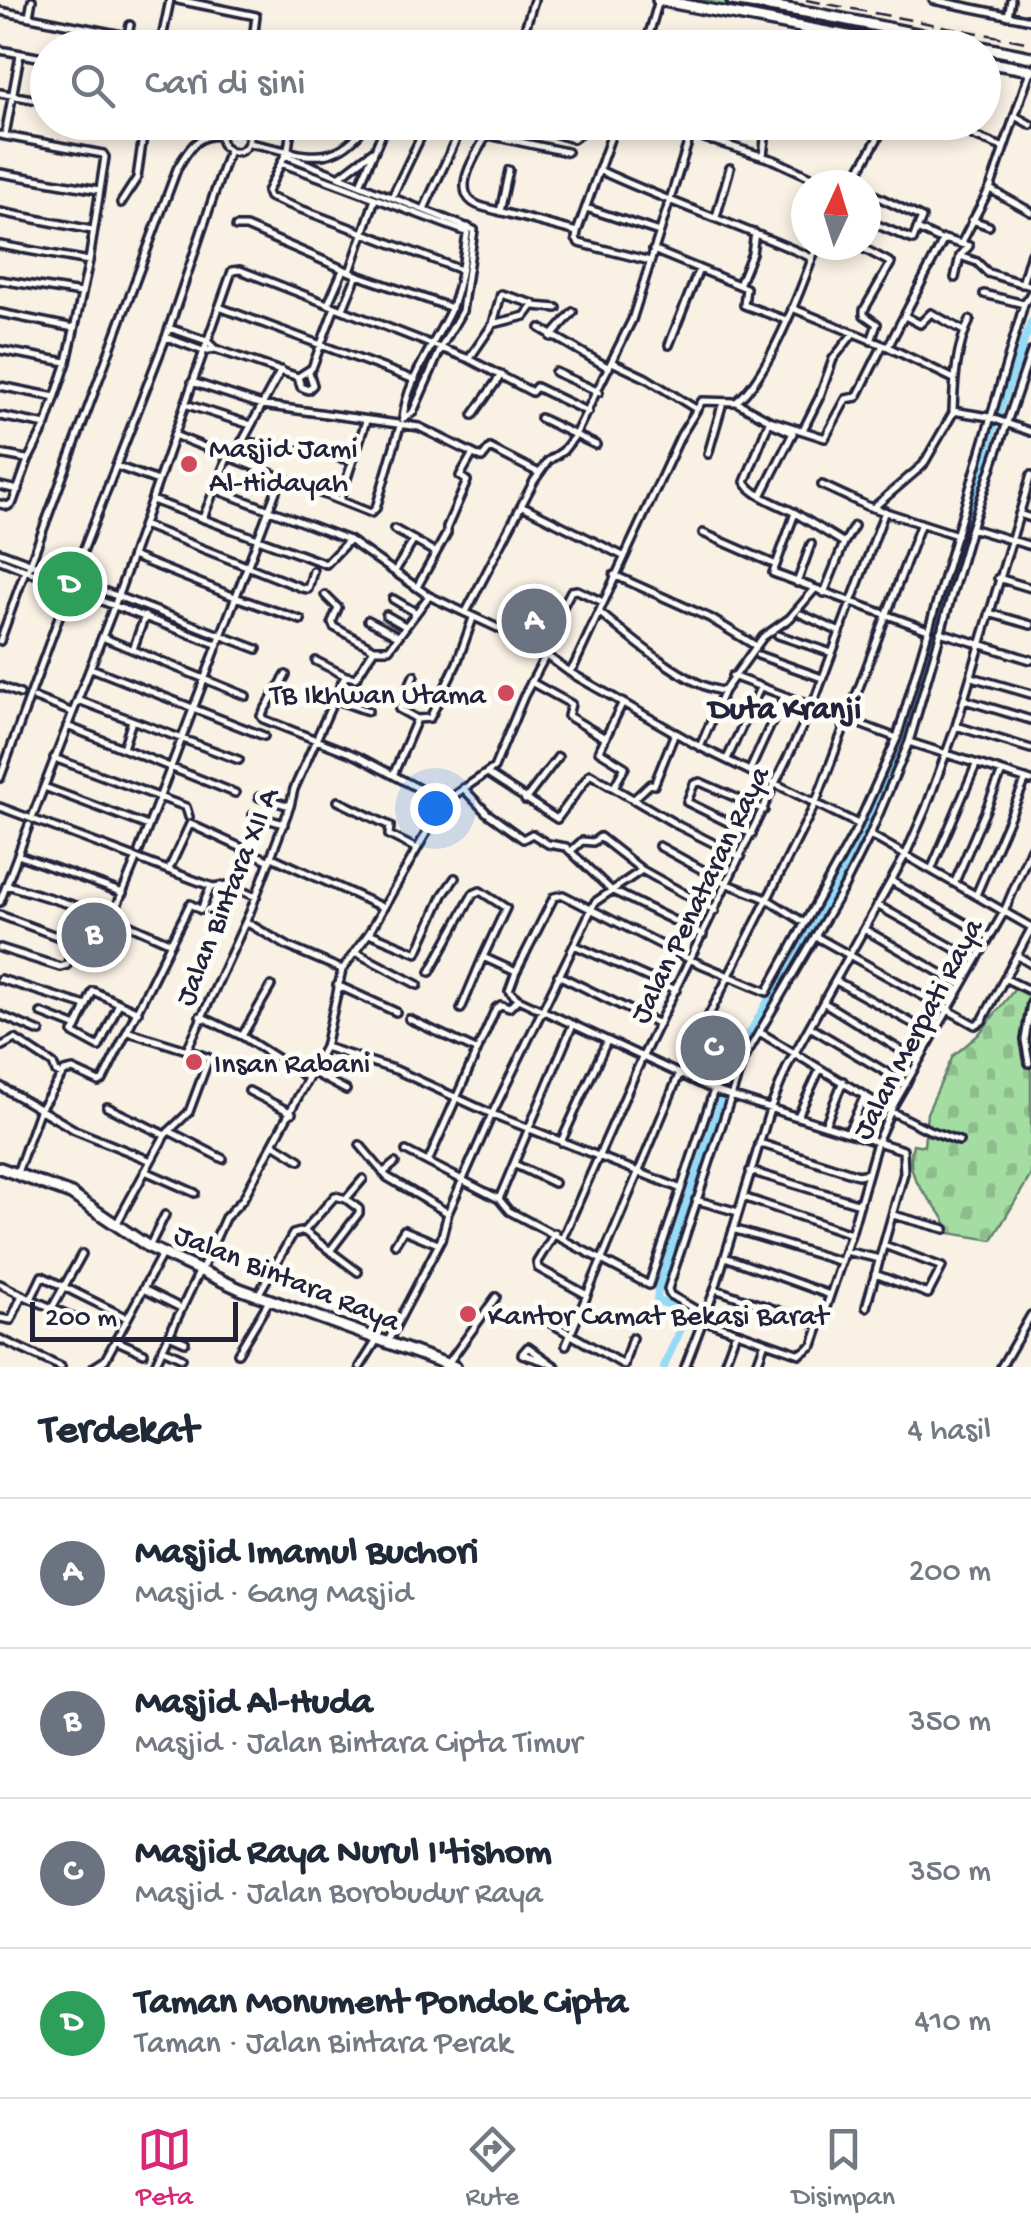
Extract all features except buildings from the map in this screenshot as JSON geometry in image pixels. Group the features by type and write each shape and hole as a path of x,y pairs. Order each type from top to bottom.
{"main road":[{"path":"659,0 817,30"},
{"path":"732,0 897,30"},
{"path":"807,28 818,14"},
{"path":"1001,51 1031,57"},
{"path":"1001,65 1031,69"},
{"name":"Jalan Bintara Raya","path":"0,1168 71,1194 162,1254 258,1297 451,1366"}],"street":[{"path":"30,16 32,0"},
{"path":"164,30 170,0"},
{"path":"178,0 256,16 254,30"},
{"path":"525,30 534,0"},
{"path":"650,30 659,0"},
{"path":"933,0 1031,20"},
{"path":"1008,16 1012,0"},
{"path":"0,11 99,30"},
{"path":"129,30 130,25"},
{"path":"0,50 30,56"},
{"path":"0,504 12,504 56,396 82,294 103,154 2,136 20,54"},
{"path":"961,244 989,189 1031,69"},
{"path":"0,93 30,98"},
{"path":"1016,116 1031,126"},
{"path":"122,203 137,178 143,140"},
{"path":"1,637 9,607 28,569 176,169 199,140"},
{"path":"0,778 71,592 72,578 166,337 229,150 223,140"},
{"path":"289,140 267,195 461,270"},
{"path":"229,150 240,151 248,143 328,156 352,140"},
{"path":"360,184 379,140"},
{"path":"392,197 419,140"},
{"path":"424,208 456,140"},
{"path":"484,140 468,168 464,186 474,205 577,232"},
{"path":"514,140 566,152"},
{"path":"610,140 576,239 650,261"},
{"path":"466,612 539,474 574,438 599,392 641,297 689,140"},
{"path":"712,140 794,170"},
{"path":"762,156 764,140"},
{"path":"860,170 876,140"},
{"path":"984,140 1002,147"},
{"path":"340,176 374,151"},
{"path":"287,152 470,231"},
{"path":"282,163 470,231"},
{"path":"716,217 730,168"},
{"path":"500,212 509,170"},
{"path":"599,170 791,249"},
{"path":"0,173 98,190"},
{"path":"989,189 1031,212"},
{"path":"298,378 300,387 308,390 312,385 310,372 378,192"},
{"path":"881,198 922,218 912,240 881,226"},
{"path":"586,208 659,232"},
{"path":"0,212 92,230"},
{"path":"972,220 989,226"},
{"path":"236,227 246,227 357,275 452,308"},
{"path":"917,229 969,246 960,256 955,278"},
{"path":"470,231 463,308 413,412 403,420 416,380 452,308 470,231"},
{"path":"739,285 752,253 755,233"},
{"path":"569,672 696,409 706,399 736,402 770,420 825,438 846,399 856,397 905,316 944,240"},
{"path":"0,246 88,261"},
{"path":"653,250 739,285 748,291 744,305 786,320"},
{"path":"1022,285 1031,253"},
{"path":"866,1306 893,1215 903,1150 728,1095 642,1058 509,992 554,898 563,894 692,960 766,992 858,824 897,738 989,416 1031,289 988,273 977,262 960,256"},
{"path":"871,342 878,325 864,315 864,310 891,264 881,258"},
{"path":"736,402 746,394 769,356 811,260"},
{"path":"669,346 698,268"},
{"path":"33,815 115,604 230,275 236,269 442,346 532,392 536,387 588,412"},
{"path":"335,307 357,275"},
{"path":"0,280 82,294"},
{"path":"469,359 493,324 501,294 534,306 557,308"},
{"path":"984,294 1024,304"},
{"path":"219,306 416,380"},
{"path":"493,324 525,316 534,306"},
{"path":"792,308 954,379"},
{"path":"552,337 573,312"},
{"path":"905,316 920,324 930,312 964,331"},
{"path":"0,314 74,328"},
{"path":"873,508 922,464 948,425 964,331 970,320"},
{"path":"169,328 298,378"},
{"path":"540,328 611,365 646,378 696,409"},
{"path":"803,430 833,359 852,334"},
{"path":"166,337 203,352 215,349"},
{"path":"0,350 66,362"},
{"path":"800,1363 800,1354 704,1318 668,1293 728,1095 744,1060 844,887 909,742 971,528 1031,352"},
{"path":"203,518 230,458 281,370"},
{"path":"298,378 310,372"},
{"path":"555,372 599,392"},
{"path":"473,415 501,376"},
{"path":"192,382 262,404 419,427 480,458 490,448 539,474"},
{"path":"0,386 56,396"},
{"path":"708,454 722,402"},
{"path":"185,404 251,425"},
{"path":"953,411 989,416 1031,432"},
{"path":"0,416 46,425"},
{"path":"540,418 574,438 596,445"},
{"path":"339,500 366,421"},
{"path":"761,496 793,433 768,422 746,482 748,488 761,496 795,512 844,543"},
{"path":"174,435 368,513 374,512 400,426"},
{"path":"242,441 352,460"},
{"path":"0,454 28,460"},
{"path":"418,587 448,533 467,481 460,476 472,454"},
{"path":"116,466 158,481"},
{"path":"685,1367 715,1289 770,1109 795,1052 906,854 946,754 1031,475"},
{"path":"111,921 281,478"},
{"path":"822,484 873,508 957,535"},
{"path":"0,486 18,490"},
{"path":"214,489 349,540 430,596 543,652 622,704 776,786 858,824"},
{"path":"152,500 326,564 349,540"},
{"path":"523,506 623,556"},
{"name":"Jalan Penataran Raya","path":"563,1237 642,1058 812,707 885,511"},
{"path":"795,512 774,564 774,575 928,630"},
{"path":"1019,514 1031,518"},
{"path":"566,1345 679,1075 816,802 921,523"},
{"path":"143,525 307,589 313,571"},
{"path":"824,593 854,526"},
{"path":"971,528 1031,546"},
{"path":"394,529 432,551"},
{"path":"703,533 774,564"},
{"path":"395,571 414,540"},
{"path":"797,583 811,544"},
{"path":"0,556 71,592 115,604 216,644"},
{"path":"132,556 301,620"},
{"path":"28,569 72,578 257,648"},
{"path":"614,575 710,618 756,646"},
{"path":"62,585 72,578"},
{"path":"998,578 1031,588"},
{"path":"700,747 732,676 756,646 797,611 814,590"},
{"path":"155,1364 224,1218 243,1199 292,1113 324,1046 342,970 369,933 444,802 494,768 571,591 603,602"},
{"path":"325,595 338,608 334,627 374,648"},
{"name":"Jalan Bintara XII A","path":"116,1226 167,1133 189,1112 209,1060 187,1050 246,922 294,788 334,699 346,676 356,678 374,648 389,649 430,596"},
{"path":"393,599 415,612"},
{"path":"599,612 665,662 712,690 724,690"},
{"path":"989,613 1031,625"},
{"path":"801,614 840,632"},
{"path":"386,615 406,627"},
{"path":"133,649 145,616"},
{"path":"414,675 399,709 417,719 430,718 457,663 473,618"},
{"path":"368,620 398,636"},
{"path":"940,632 1031,660"},
{"path":"778,635 832,653"},
{"path":"102,637 246,696"},
{"path":"758,655 822,678"},
{"path":"316,660 346,676"},
{"path":"90,668 264,736"},
{"path":"286,675 262,718 316,738 444,802"},
{"path":"732,676 897,738"},
{"path":"971,676 1031,694"},
{"path":"531,682 571,704 568,716 605,738"},
{"path":"0,686 20,694"},
{"path":"727,759 760,688"},
{"path":"750,770 784,696"},
{"path":"35,698 72,712"},
{"path":"334,699 368,712"},
{"path":"77,700 239,760"},
{"path":"965,700 1031,720"},
{"path":"613,788 625,767 599,751 622,704"},
{"path":"394,774 417,719"},
{"path":"123,748 132,721"},
{"path":"66,726 235,793"},
{"path":"956,726 1031,749"},
{"path":"633,800 654,784 675,733"},
{"path":"909,742 1029,780 976,896"},
{"path":"54,758 186,807 189,817"},
{"path":"525,800 558,758"},
{"path":"932,868 977,764"},
{"path":"956,882 1002,772"},
{"path":"488,774 556,819 590,774 742,857"},
{"path":"752,834 687,802 694,784 700,782 764,810"},
{"path":"44,787 148,826"},
{"path":"463,788 487,812 524,838 532,834 571,851 612,890 703,935"},
{"path":"259,798 290,806"},
{"path":"338,801 390,826 389,835 415,848"},
{"path":"0,807 211,886 228,885 256,896"},
{"path":"252,815 284,824"},
{"path":"169,868 190,824 382,907"},
{"path":"0,902 29,825"},
{"path":"814,936 979,1025 1006,979 1031,928 870,835"},
{"path":"571,851 582,841 600,838 642,870 715,911"},
{"path":"658,846 805,922"},
{"name":"Jalan Merpati Raya","path":"800,1354 813,1345 851,1234 876,1142 890,1111 1004,912 1031,848"},
{"path":"18,856 123,893"},
{"path":"360,1367 382,1341 438,1244 492,1114 595,902 642,870"},
{"path":"369,933 418,953 443,895 455,878"},
{"path":"891,881 989,937"},
{"path":"7,884 171,944"},
{"path":"17,1173 39,1111 62,1075 73,1070 102,1082 190,904 201,910 211,886"},
{"path":"430,972 473,894 480,891 506,908 460,1008"},
{"path":"876,905 974,960"},
{"path":"0,915 75,944 67,966 60,968 0,948"},
{"path":"246,922 289,947 342,970"},
{"path":"864,929 961,986"},
{"path":"573,944 676,990"},
{"path":"355,952 418,986"},
{"path":"1018,956 1031,964"},
{"path":"483,957 516,972"},
{"path":"558,975 658,1024"},
{"path":"0,979 86,1006"},
{"path":"1006,979 1031,992"},
{"path":"836,981 934,1035"},
{"path":"337,984 396,1012"},
{"path":"242,1036 271,986"},
{"path":"119,1003 99,1047 74,1035 93,991 119,1003 138,1012"},
{"path":"428,1162 496,1008 510,1008 518,999"},
{"path":"823,1002 918,1061"},
{"path":"1029,1063 1025,1040 1031,1003"},
{"path":"41,1013 76,1027"},
{"path":"0,1016 40,1032"},
{"path":"200,1016 346,1090"},
{"path":"410,1020 476,1050"},
{"path":"499,1199 573,1024"},
{"path":"810,1027 906,1084"},
{"path":"129,1032 187,1050"},
{"path":"760,1032 890,1111 960,1141"},
{"path":"0,1047 14,1039 53,1064 62,1075"},
{"path":"561,1142 606,1041"},
{"path":"324,1046 396,1070 492,1114 680,1188"},
{"path":"798,1116 821,1068"},
{"path":"826,1123 843,1082"},
{"path":"0,1086 76,1130 150,1161"},
{"path":"406,1150 499,1199 509,1211 649,1285 716,1090"},
{"path":"248,1091 292,1113"},
{"path":"848,1132 865,1095"},
{"path":"107,1107 223,1158"},
{"path":"759,1142 858,1175 868,1173"},
{"path":"274,1144 300,1160"},
{"path":"360,1146 397,1185 448,1213"},
{"path":"383,1172 395,1163"},
{"path":"514,1164 554,1183"},
{"path":"750,1170 860,1204"},
{"path":"145,1172 196,1192"},
{"path":"346,1199 363,1180"},
{"path":"258,1297 286,1243 293,1234 304,1231 335,1196 346,1199 360,1214 330,1251"},
{"path":"743,1197 851,1234"},
{"path":"696,1200 738,1212"},
{"path":"150,1247 165,1215"},
{"path":"893,1215 945,1230"},
{"path":"732,1229 842,1262"},
{"path":"395,1244 404,1230 438,1244"},
{"path":"304,1231 358,1272"},
{"path":"555,1233 538,1268 588,1296"},
{"path":"875,1274 928,1294 942,1265 884,1245"},
{"path":"845,1251 880,1259"},
{"path":"52,1308 82,1254"},
{"path":"94,1367 104,1360 162,1254"},
{"path":"725,1257 830,1294"},
{"path":"31,1299 42,1276 128,1318"},
{"path":"0,1284 84,1322"},
{"path":"144,1289 182,1309"},
{"path":"715,1289 820,1325"},
{"path":"0,1318 11,1320 22,1295"},
{"path":"451,1366 496,1297"},
{"path":"238,1353 269,1301"},
{"path":"1000,1367 1031,1314"},
{"path":"547,1322 623,1366 632,1338"},
{"path":"723,1367 736,1332"},
{"path":"170,1335 185,1342"},
{"path":"0,1340 61,1367"},
{"path":"115,1340 144,1353"},
{"path":"756,1367 764,1342"},
{"path":"163,1348 182,1358"},
{"path":"417,1367 424,1356"},
{"path":"547,1362 556,1367"}],"green space":[{"path":"658,0 732,0 897,30 819,30"},
{"path":"1001,51 1031,57 1031,70 1001,65"},
{"path":"119,597 217,637 216,641 117,604"},
{"path":"1018,985 1030,996 1027,1030 1031,1050 1031,1175 992,1240 949,1233 913,1172 913,1144 924,1146 927,1113 953,1056 978,1035"}],"waterway":[{"path":"664,1367 681,1319 671,1306 657,1301 658,1289 736,1057 865,831 912,717 993,429 1031,322"}],"railway":[{"path":"806,0 963,30"},
{"path":"1001,37 1031,43"}],"place":[{"name":"Masjid Jami Al-Hidayah","path":"189,464"},
{"name":"Taman Monument Pondok Cipta","path":"70,584"},
{"name":"Masjid Imamul Buchori","path":"534,621"},
{"name":"TB Ikhwan Utama","path":"506,693"},
{"name":"Masjid Al-Huda","path":"94,935"},
{"name":"Masjid Raya Nurul I'tishom","path":"713,1048"},
{"name":"Insan Rabani","path":"194,1062"},
{"name":"Kantor Camat Bekasi Barat","path":"468,1314"}],"district":[{"name":"Duta Kranji","path":"785,706"}]}
